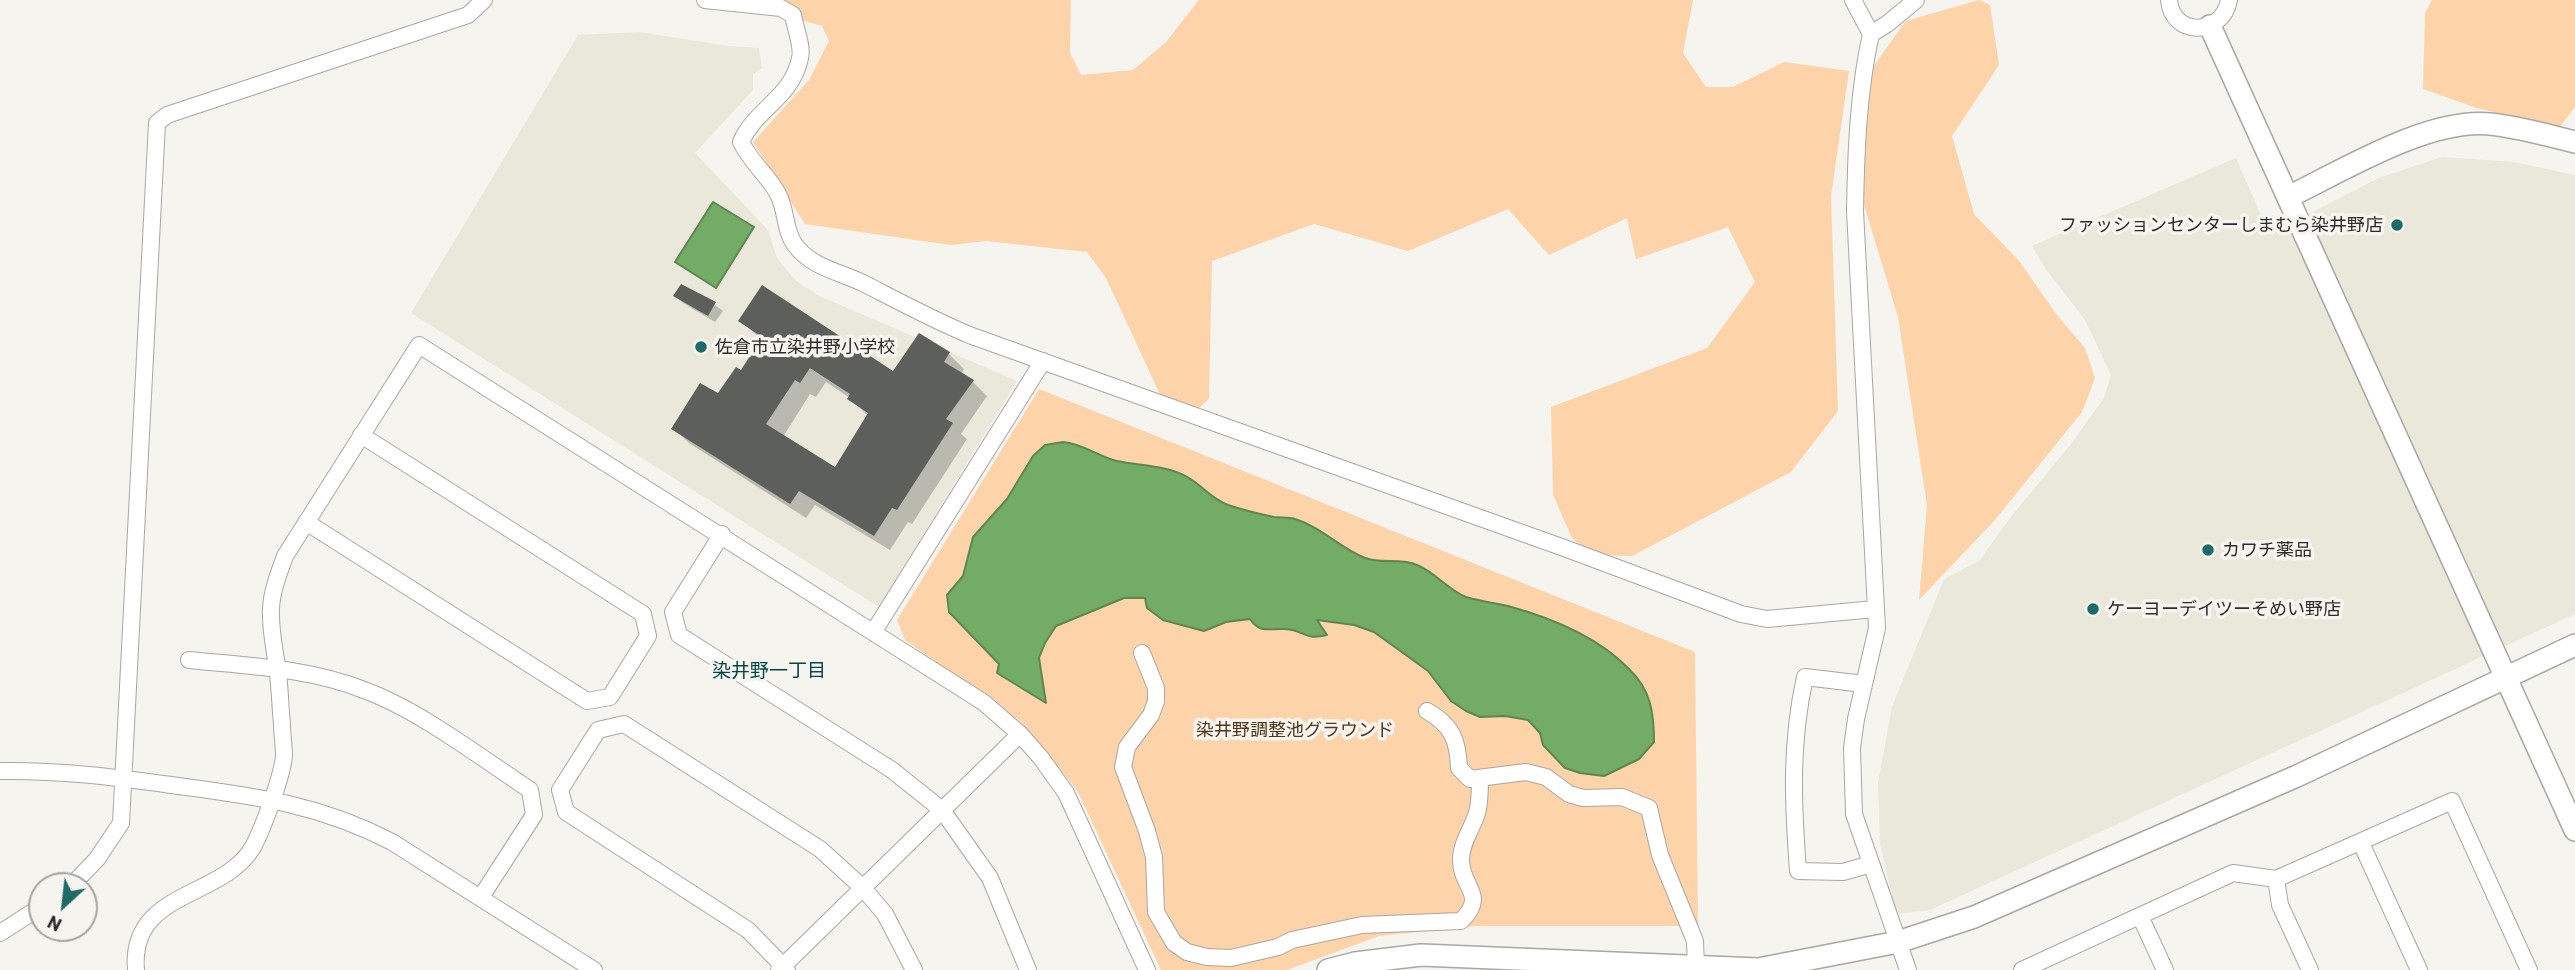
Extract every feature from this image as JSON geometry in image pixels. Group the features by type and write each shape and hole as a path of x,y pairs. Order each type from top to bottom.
{"street":[{"path":"84,872 97,859 121,823 157,123 167,115 468,15 484,0"},
{"path":"705,0 780,8 793,15 801,57 785,92 746,128 741,142 748,158 778,193 786,212 787,231 796,246 822,268 856,280 942,324 1741,614 1767,619 1875,609"},
{"path":"1853,0 1871,34 1856,152 1855,211 1877,628 1852,748 1854,814 1908,970"},
{"path":"1871,34 1916,0"},
{"path":"2169,0 2171,10 2184,24 2200,28 2219,20 2227,9 2229,0"},
{"path":"2210,26 2575,830"},
{"path":"2288,197 2420,134 2454,126 2488,124 2575,142"},
{"path":"136,970 138,946 145,929 156,914 174,900 226,876 253,846 272,799 284,757 278,668 271,630 271,605 275,585 285,556 419,345 984,702 1020,734 1066,793 1147,970"},
{"path":"874,631 1043,360"},
{"path":"306,522 587,701 610,697 648,636 643,614 362,435"},
{"path":"722,534 673,612 679,635 892,770 942,810 990,878 1028,970"},
{"path":"1328,970 1355,963 1421,955 1758,969 1898,942 1973,917 2297,776 2575,645"},
{"path":"1142,653 1156,688 1156,701 1151,715 1127,747 1123,767 1154,857 1156,912 1174,943 1188,952 1207,957 1231,958 1278,947 1292,940 1362,925 1461,921 1471,911 1474,895 1463,873 1461,862 1463,844 1477,812 1480,779"},
{"path":"189,660 278,668 323,677 365,690 407,710 530,790 534,815 481,897"},
{"path":"1864,684 1805,677 1796,715 1792,788 1798,872 1843,872 1871,864"},
{"path":"1427,711 1441,719 1452,733 1457,744 1459,768 1470,779 1526,772 1546,777 1569,794 1583,798 1622,797 1649,808 1660,855 1695,941 1696,968"},
{"path":"914,970 885,914 863,888 820,849 624,724 598,730 560,790 566,812 748,930 783,968 863,888 942,810 1020,734"},
{"path":"0,771 50,771 122,778 272,799 331,815 360,825 392,842 594,970"},
{"path":"2022,970 2055,963 2140,916 2233,873 2276,879 2452,801 2529,970"},
{"path":"2361,843 2419,970"},
{"path":"2276,879 2280,905 2310,970"},
{"path":"0,933 28,915"},
{"path":"2140,916 2165,970"},
{"path":"1447,970 1485,958"}],"shaded area":[{"name":"佐倉市立染井野小学校","path":"639,32 728,46 759,48 762,68 753,74 753,90 695,153 768,230 777,258 795,280 817,295 1017,381 879,607 411,313 578,35"},
{"path":"2442,157 2514,162 2575,175 2575,614 1930,910 1896,914 1880,843 1878,783 1892,707 1944,579 1979,561 2104,398 2111,375 2085,320 2045,268 2032,246 2236,158 2269,234 2379,178"},
{"path":"713,202 754,227 716,288 675,262"},
{"path":"1063,442 1117,461 1163,468 1181,474 1228,505 1268,516 1295,519 1365,558 1417,565 1466,597 1525,611 1573,630 1616,657 1642,685 1650,702 1654,742 1639,759 1604,776 1580,773 1565,768 1543,745 1540,733 1528,720 1505,716 1480,717 1466,711 1451,701 1428,671 1374,632 1354,625 1317,620 1327,635 1313,637 1292,630 1257,627 1250,619 1226,622 1204,631 1163,620 1147,608 1145,598 1124,598 1056,626 1039,658 1046,703 997,673 999,664 949,612 947,595 963,576 973,537 1007,499 1033,456 1045,445"}],"green space":[{"path":"718,0 1071,0 1070,53 1081,75 1133,70 1166,42 1199,0 1693,0 1683,53 1706,87 1733,87 1784,62 1849,71 1831,196 1838,411 1791,472 1632,556 1591,555 1572,538 1553,495 1551,407 1707,348 1755,282 1728,227 1636,259 1627,218 1549,255 1508,209 1408,251 1314,224 1212,261 1209,399 1199,408 1164,403 1106,278 1087,252 986,241 951,245 805,224 753,142 809,80 829,41 822,26 794,18 746,11"},
{"path":"1979,0 1990,5 1999,65 1952,136 1974,214 2020,262 2056,314 2085,348 2095,378 2082,412 1994,521 1919,600 1927,505 1898,317 1862,198 1852,96 1906,21"},
{"path":"2432,0 2575,0 2575,107 2559,128 2477,108 2423,89 2425,13"},
{"name":"染井野調整池グラウンド","path":"1039,389 1695,652 1698,926 1477,926 1379,936 1287,970 1161,970 1077,790 1020,721 905,640 897,620"}],"building":[{"path":"681,284 716,302 708,316 673,296"},
{"path":"762,285 893,371 919,333 950,352 944,362 974,380 946,419 953,423 897,510 892,508 874,536 799,491 790,504 671,429 700,383 718,393 736,367 741,370 762,337 738,321","holes":["810,368 850,394 847,399 868,413 835,467 766,424 795,380 800,383"]}],"place":[{"name":"ファッションセンターしまむら染井野店","path":"2397,225"},
{"name":"佐倉市立染井野小学校","path":"701,347"},
{"name":"カワチ薬品","path":"2208,550"},
{"name":"ケーヨーデイツーそめい野店","path":"2093,609"}],"district":[{"name":"染井野一丁目","path":"769,671"}]}
